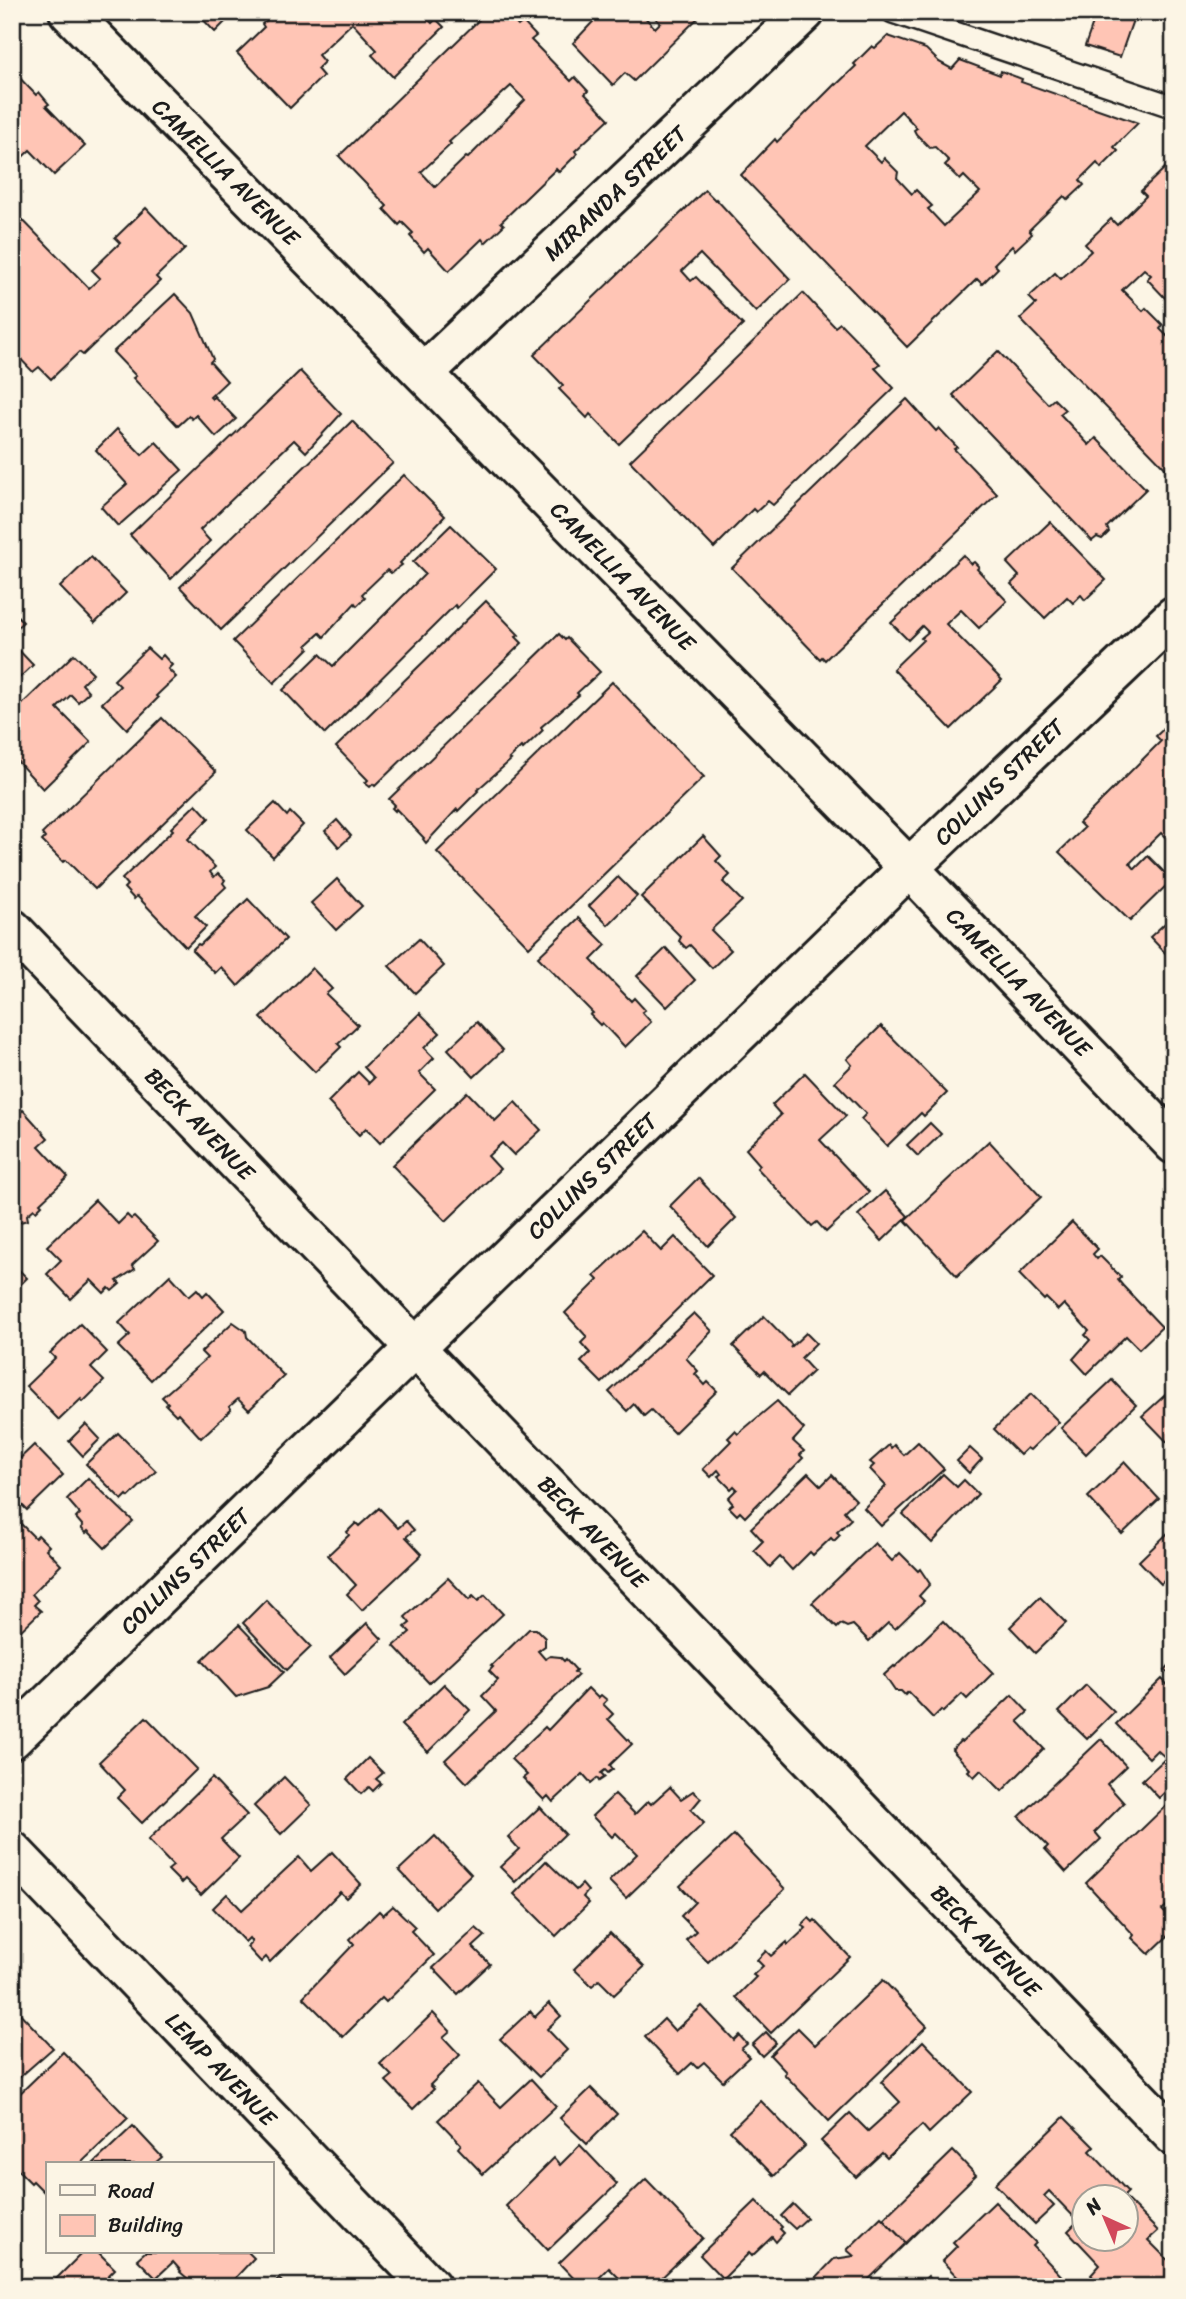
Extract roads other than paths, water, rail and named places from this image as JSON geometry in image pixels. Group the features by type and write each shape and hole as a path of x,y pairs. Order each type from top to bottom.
{"street":[{"name":"CAMELLIA AVENUE","path":"69,12 909,868 1174,1144"},
{"name":"MIRANDA STREET","path":"424,373 805,12"},
{"name":"COLLINS STREET","path":"12,1739 909,868 1174,616"},
{"name":"BECK AVENUE","path":"12,929 1174,2136"},
{"name":"LEMP AVENUE","path":"12,1851 430,2287"}],"lane":[{"path":"893,12 1174,107"}]}
